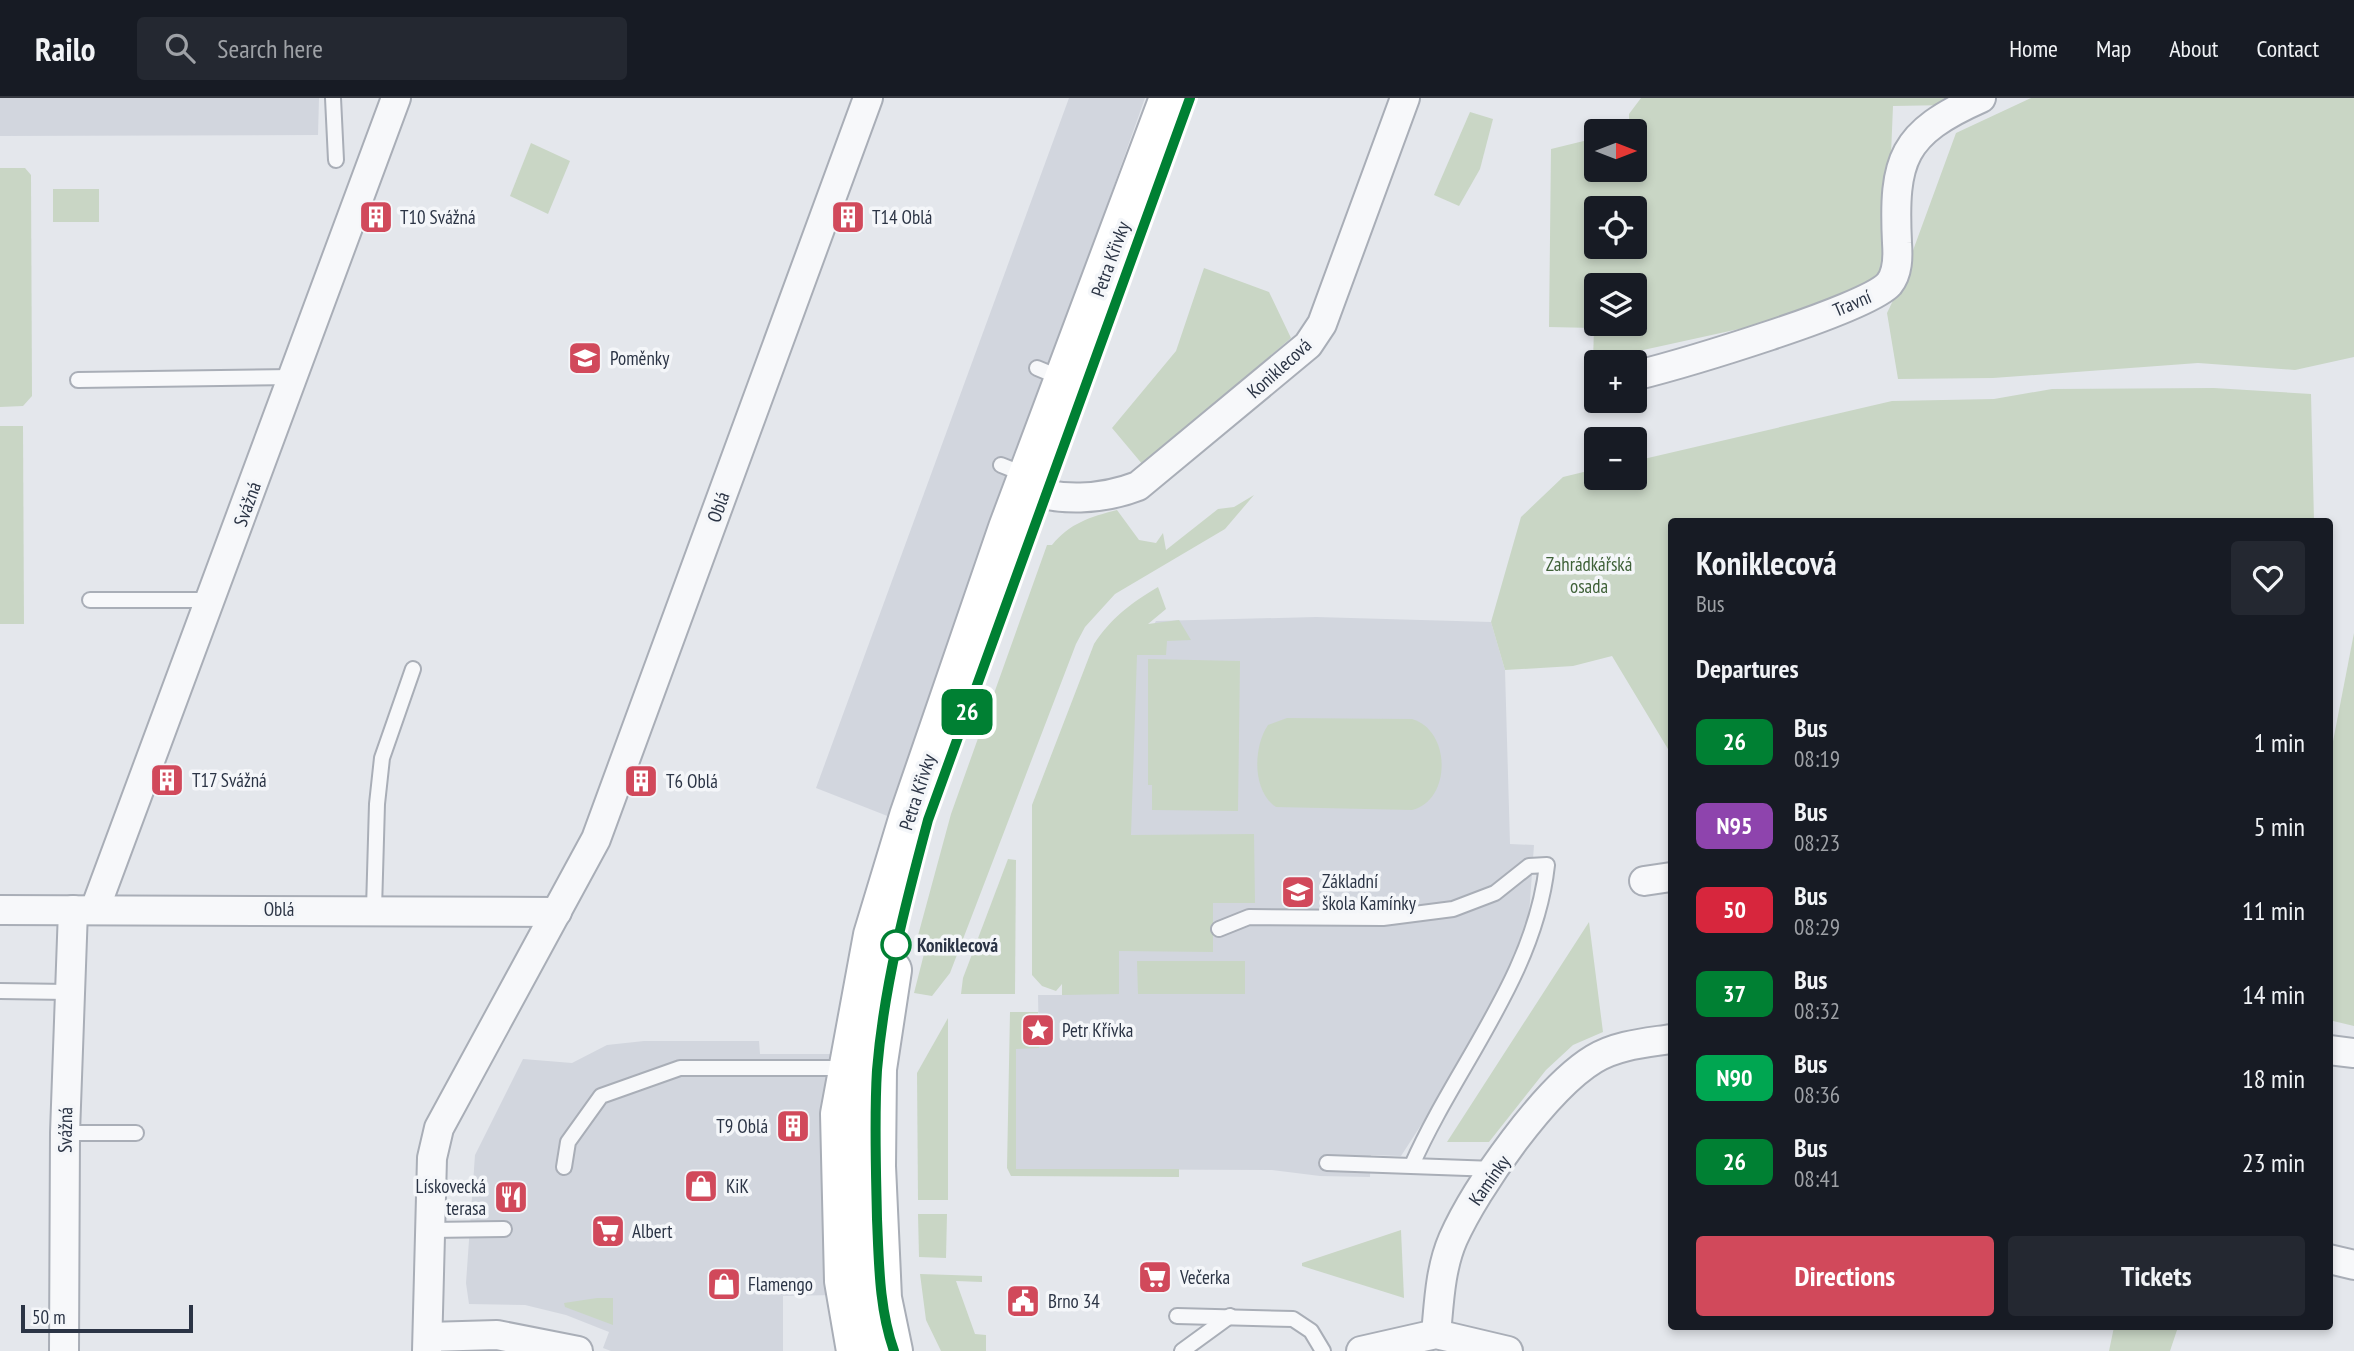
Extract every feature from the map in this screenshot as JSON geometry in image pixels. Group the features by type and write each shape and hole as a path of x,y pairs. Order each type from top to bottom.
{"street":[{"name":"Svážná","path":"64,1351 68,992 84,909 211,600 397,98"},
{"name":"Oblá","path":"578,1351 497,1335 428,1344 432,1158 439,1128 596,839 868,98"},
{"name":"Koniklecová","path":"1024,481 1100,496 1138,486 1308,345 1322,324 1405,98"},
{"name":"Travní","path":"1647,372 1818,317 1883,290 1896,270 1894,200 1903,160 1925,128 1949,112 1981,98"},
{"name":"Petra Křivky","path":"1024,481 1051,374 1170,99"},
{"name":"Petra Křivky","path":"894,1351 882,1298 862,1069 873,935 909,816 1024,481 1170,99"},
{"path":"1643,881 1668,877"},
{"name":"Oblá","path":"0,910 374,909 557,912"},
{"name":"Kamínky","path":"1436,1334 1444,1267 1452,1240 1495,1169 1552,1096 1587,1064 1626,1046 1668,1039"},
{"path":"2333,1050 2354,1053"},
{"name":"Petra Křivky","path":"856,1351 844,1281 841,1240 839,1114 862,1069"},
{"path":"2333,1260 2354,1265"},
{"path":"1361,1351 1436,1334 1508,1351"}],"lane":[{"path":"333,98 336,160"},
{"path":"78,380 294,377"},
{"path":"90,600 211,600"},
{"path":"374,909 377,804 382,758 413,668"},
{"path":"1219,929 1249,916 1383,918 1453,909 1495,893 1529,866 1547,864 1544,891 1529,942 1485,1032 1430,1125 1412,1165"},
{"path":"0,991 68,992"},
{"path":"564,1167 568,1142 601,1096 667,1072 680,1068 862,1069"},
{"path":"65,1133 136,1133"},
{"path":"1326,1163 1495,1169"},
{"path":"430,1230 504,1229"},
{"path":"1177,1316 1293,1319 1311,1331 1323,1351"},
{"path":"1182,1351 1230,1316"}],"shaded area":[{"path":"0,98 319,98 318,135 0,136"},
{"path":"1069,98 1145,98 890,817 816,788"},
{"name":"Základní škola Kamínky","path":"1316,617 1491,622 1505,670 1510,844 1534,845 1528,929 1478,1037 1401,1156 1371,1155 1370,1177 1320,1176 1272,1170 1016,1169 1016,1048 1039,1048 1038,995 1062,995 1062,919 1099,712 1156,621"},
{"path":"644,1041 759,1041 760,1054 832,1054 835,1295 783,1296 783,1351 611,1351 603,1348 609,1332 566,1315 525,1305 469,1304 466,1283 475,1155 523,1059 572,1063 607,1045"}],"green space":[{"path":"1641,98 1966,98 1950,105 1893,106 1886,276 1789,318 1643,350 1593,350 1594,336 1647,336 1647,273 1584,273 1584,328 1549,327 1551,149 1584,141 1584,182 1647,182 1647,119 1629,119 1629,114"},
{"path":"2031,98 2354,98 2354,357 2295,370 2198,363 1993,378 1898,379 1887,313 1900,286 1956,133"},
{"path":"1470,112 1493,119 1480,169 1459,206 1434,195"},
{"path":"531,143 570,161 548,214 510,196"},
{"path":"0,168 25,168 31,175 32,396 23,406 0,407"},
{"path":"53,189 99,189 99,222 53,222"},
{"path":"1204,268 1269,292 1291,338 1143,465 1112,428 1176,351"},
{"name":"Zahrádkářská osada","path":"2214,388 2311,394 2314,518 1668,518 1668,749 1612,656 1573,666 1505,670 1491,622 1521,517 1563,477 1584,472 1584,490 1647,490 1647,458 1892,401 1994,399 2052,389"},
{"path":"0,426 23,426 24,624 0,624"},
{"path":"1254,495 1225,529 1115,594 1085,627 1076,644 950,973 932,996 914,993 926,946 916,943 951,814 1047,545 1052,545 1066,531 1081,522 1117,510 1139,540 1156,543 1163,533 1166,550 1218,509 1234,507"},
{"path":"1158,587 1166,609 1148,624 1179,620 1191,640 1167,641 1166,655 1137,655 1131,835 1254,834 1255,903 1213,903 1213,952 1119,951 1119,994 1062,995 1062,984 1056,991 1042,986 1032,975 1032,805 1094,644 1122,612"},
{"path":"2354,633 2354,1026 2333,1021 2333,741"},
{"path":"1148,659 1240,661 1238,811 1152,810 1152,785 1148,785"},
{"path":"1287,718 1412,719 1425,726 1434,736 1440,750 1440,780 1425,804 1412,810 1276,807 1268,800 1259,780 1258,756 1268,725"},
{"path":"1008,859 1016,860 1015,994 961,994 963,978"},
{"path":"1589,922 1603,1032 1573,1045 1546,1070 1489,1142 1447,1142"},
{"path":"1137,961 1245,961 1245,994 1138,994"},
{"path":"1010,1012 1038,1012 1039,1048 1016,1049 1016,1169 1179,1169 1179,1177 1011,1176 1007,1168"},
{"path":"948,1018 948,1200 918,1200 917,1073"},
{"path":"918,1214 947,1214 946,1258 919,1257"},
{"path":"1401,1230 1404,1298 1302,1266 1302,1263"},
{"path":"920,1274 982,1276 982,1282 956,1281 975,1334 986,1335 986,1351 941,1351 926,1320"},
{"path":"613,1298 613,1325 565,1307 564,1303"},
{"path":"2113,1330 2177,1330 2170,1351 2109,1351"}],"bus line":[{"name":"26","path":"894,1351 882,1298 876,1166 877,1069 896,945 928,820 1190,98"}],"place":[{"name":"T10 Svážná","path":"376,217"},
{"name":"T14 Oblá","path":"848,217"},
{"name":"Poměnky","path":"585,358"},
{"name":"T17 Svážná","path":"167,780"},
{"name":"T6 Oblá","path":"641,781"},
{"name":"Základní škola Kamínky","path":"1298,892"},
{"name":"Koniklecová","path":"896,945"},
{"name":"Petr Křívka","path":"1038,1030"},
{"name":"T9 Oblá","path":"793,1126"},
{"name":"KiK","path":"701,1186"},
{"name":"Lískovecká terasa","path":"511,1197"},
{"name":"Albert","path":"608,1231"},
{"name":"Večerka","path":"1155,1277"},
{"name":"Flamengo","path":"724,1284"},
{"name":"Brno 34","path":"1023,1301"}]}
